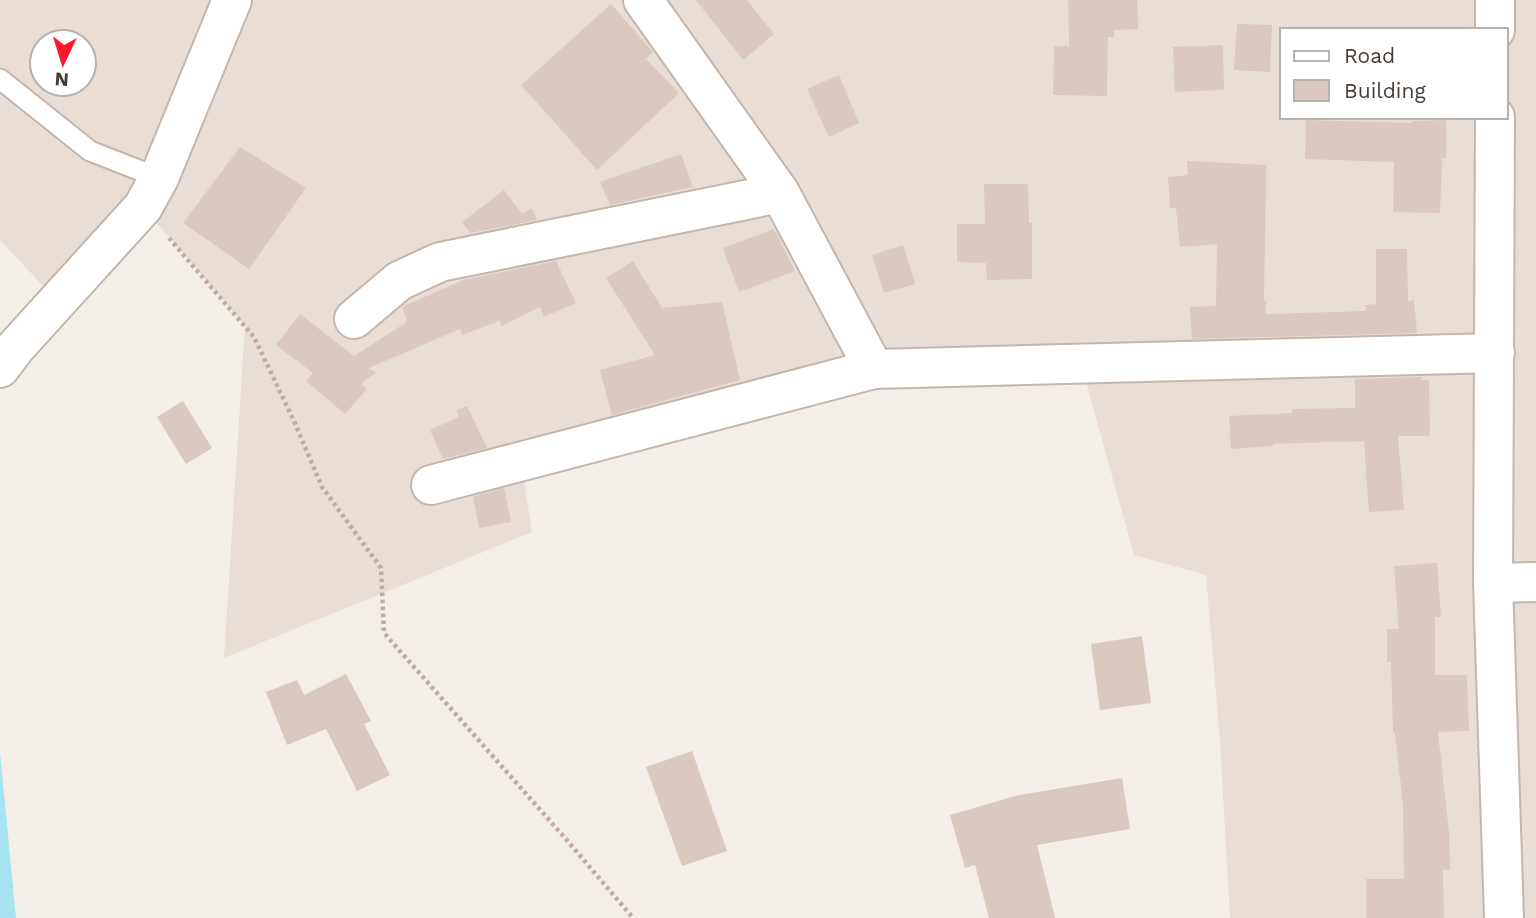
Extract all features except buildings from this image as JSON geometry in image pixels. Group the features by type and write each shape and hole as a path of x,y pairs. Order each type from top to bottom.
{"street":[{"path":"0,368 151,192 232,0"},
{"path":"643,0 780,193 874,369"},
{"path":"1495,0 1495,28"},
{"path":"1495,119 1493,583 1504,918"},
{"path":"354,319 399,281 440,262 780,193"},
{"path":"431,485 874,369 1495,353"},
{"path":"1493,583 1536,582"}],"lane":[{"path":"0,79 90,151 151,192"}],"path":[{"path":"151,192 254,337 322,488 381,568 384,634 633,918"}],"shaded area":[{"path":"0,0 1536,0 1536,918 1230,918 1220,741 1206,575 1134,555 1081,364 874,369 521,462 532,532 224,658 245,326 143,207 57,301 0,240"}],"water":[{"path":"0,752 16,918 0,918"}]}
